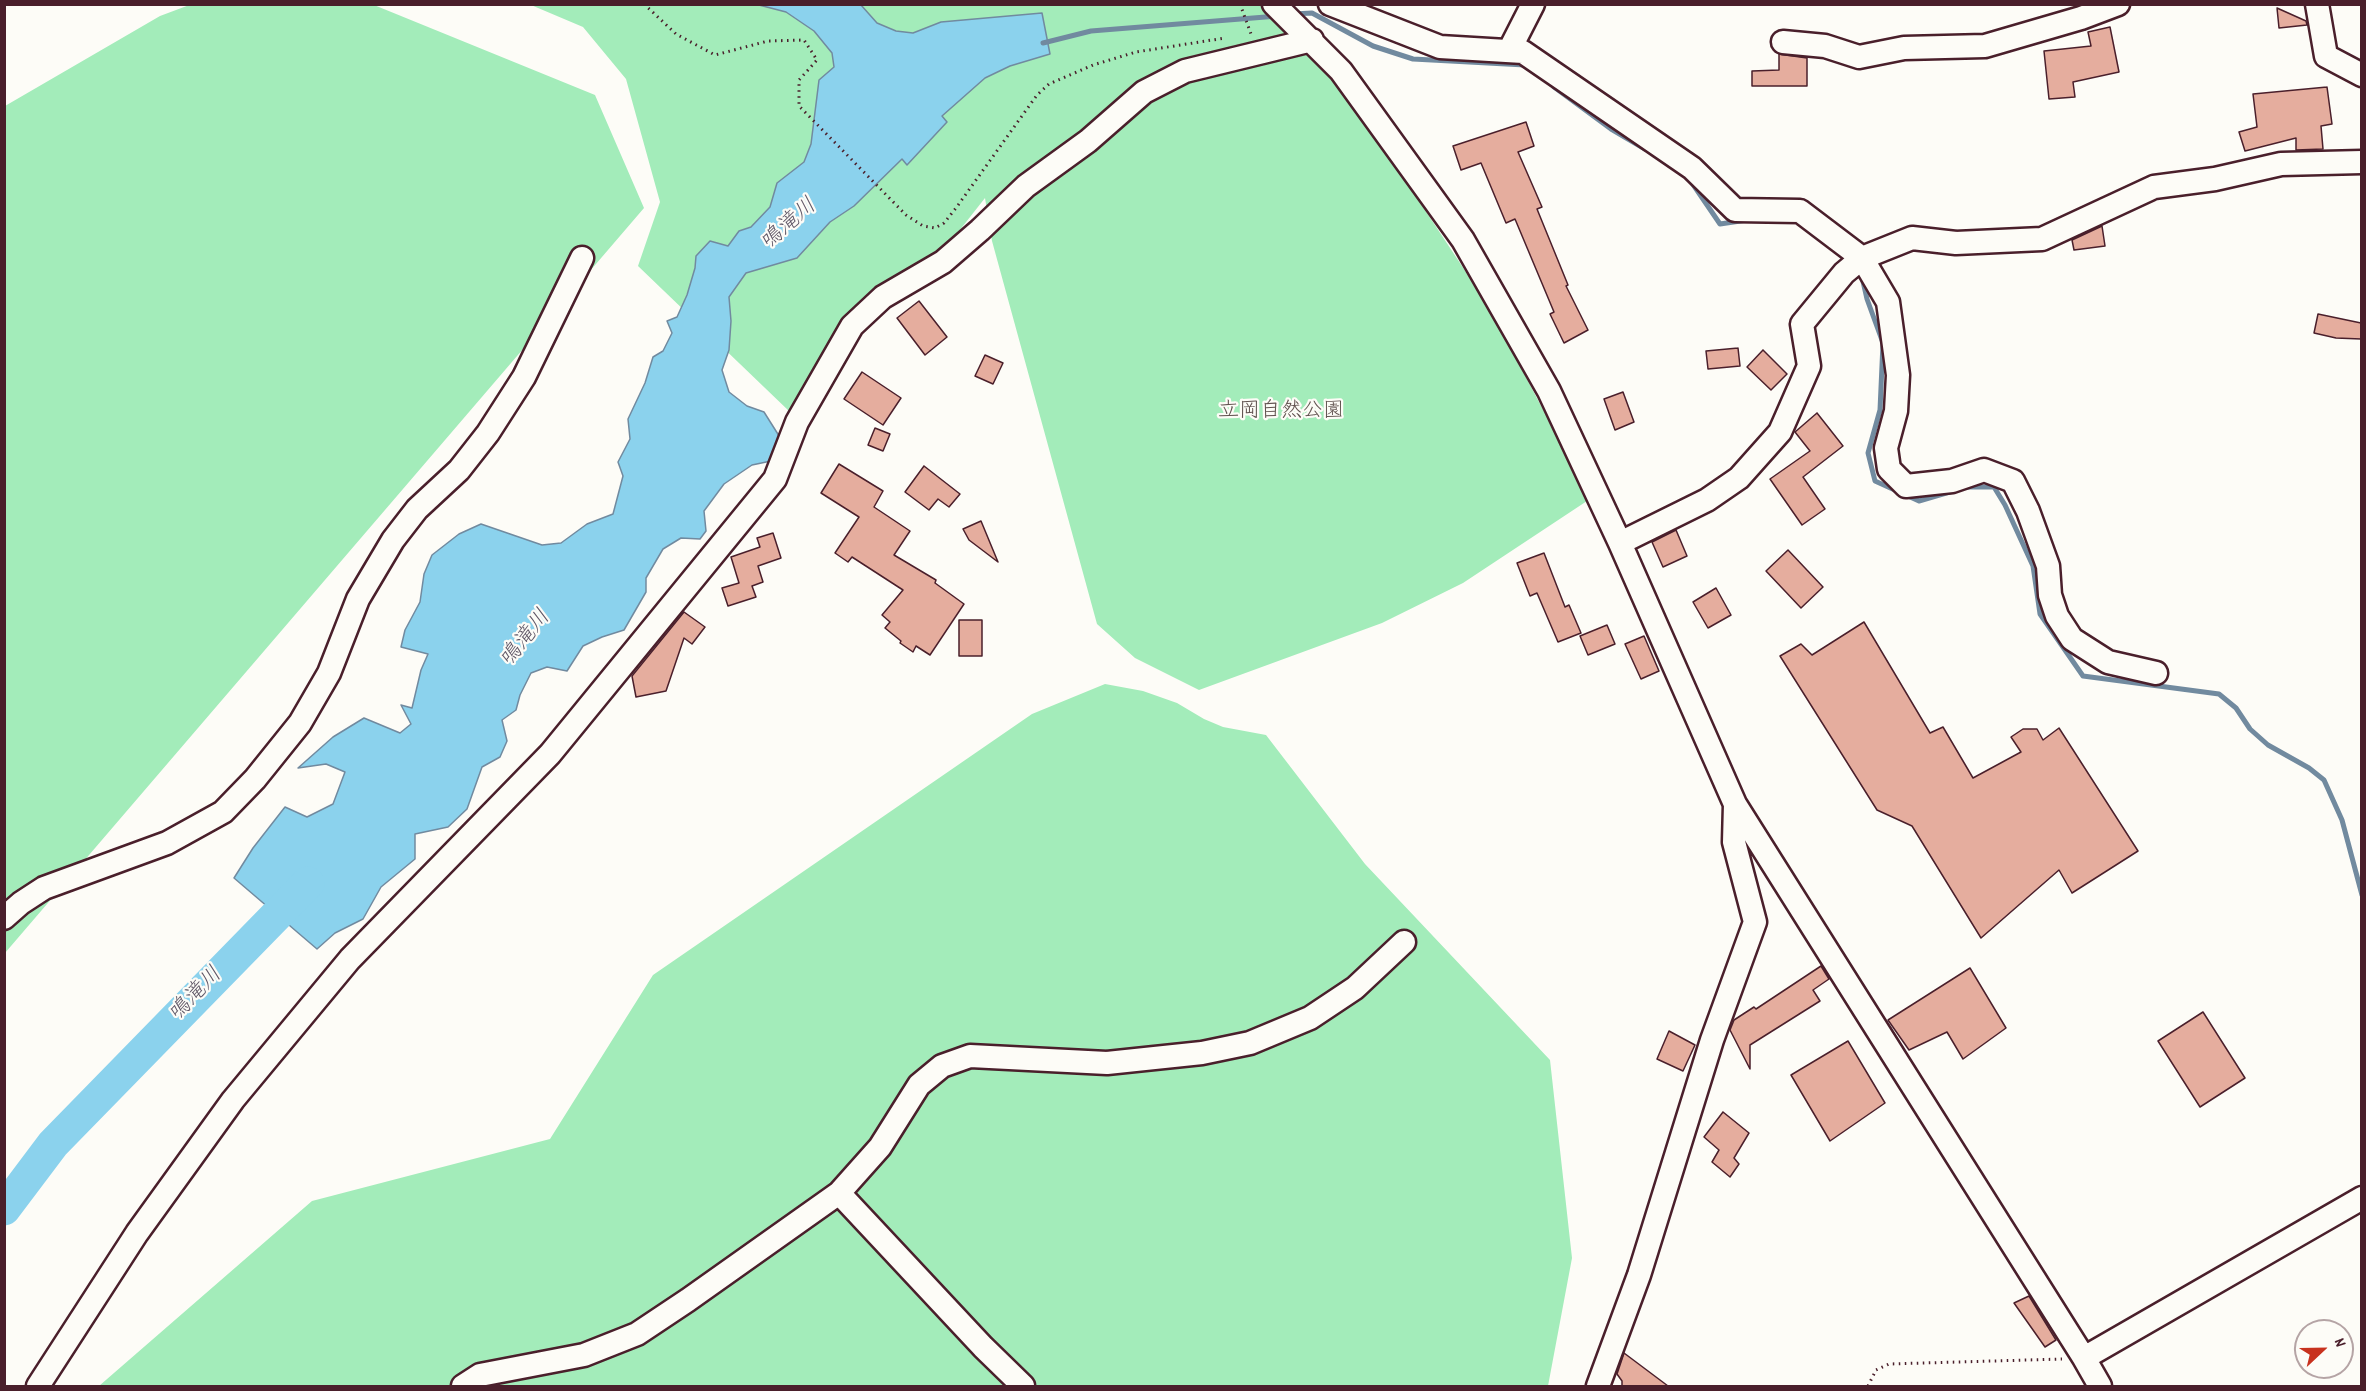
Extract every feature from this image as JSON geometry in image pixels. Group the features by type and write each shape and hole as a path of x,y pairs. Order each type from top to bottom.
{"street":[{"path":"1274,4 1341,71 1359,93 1463,240 1549,391 1620,543 1735,804 2100,1386"},
{"path":"1330,4 1440,47 1523,52 1692,168 1735,210 1800,211 1862,258 1888,302 1898,375 1896,411 1886,448 1889,469 1906,486 1952,481 1984,470 2013,481 2028,511 2048,566 2050,595 2057,616 2072,639 2108,662 2156,674"},
{"path":"1509,51 1533,4"},
{"path":"1783,42 1826,46 1859,57 1904,48 1985,46 2118,4"},
{"path":"2317,4 2326,56 2361,75"},
{"path":"38,1386 137,1233 232,1100 350,959 550,754 775,479 797,422 852,326 883,297 943,262 1026,186 1088,141 1144,92 1185,71 1304,34"},
{"path":"1620,543 1707,500 1739,478 1780,432 1809,366 1802,324 1844,273 1862,258 1912,238 1956,243 2042,239 2154,187 2215,179 2281,164 2361,162"},
{"path":"4,918 44,888 167,843 223,812 255,779 300,723 329,673 358,599 393,540 417,509 459,470 488,434 524,377 582,258"},
{"path":"1598,1386 1639,1275 1712,1040 1755,922 1734,842 1735,804"},
{"path":"463,1386 480,1375 584,1355 636,1334 697,1294 839,1193 880,1147 919,1085 942,1066 970,1056 1107,1064 1202,1053 1250,1043 1310,1018 1355,988 1404,942"},
{"path":"839,1193 982,1347 1023,1386"},
{"path":"2084,1358 2361,1198"}],"path":[{"path":"644,4 676,34 715,55 768,40 804,40 817,60 799,80 799,106 906,215 923,226 935,228 944,223 956,208 1037,95 1049,84 1093,64 1136,52 1230,38"},
{"path":"1240,4 1251,35 1241,36"},
{"path":"1868,1386 1876,1370 1889,1365 2084,1358"}],"green space":[{"path":"192,4 374,5 595,95 644,208 5,953 5,106 160,16"},
{"name":"立岡自然公園","path":"531,5 1264,5 1315,56 1388,154 1489,307 1590,499 1463,583 1382,623 1199,690 1135,658 1097,624 992,241 985,198 948,245 914,271 790,412 638,266 660,202 626,79 583,27"},
{"path":"1105,684 1143,691 1177,703 1223,727 1266,735 1365,864 1550,1060 1572,1258 1548,1386 99,1386 312,1201 550,1139 653,975 1032,714"}],"water":[{"path":"759,5 861,5 877,23 896,31 913,33 941,22 1042,13 1050,54 1010,66 985,78 942,116 947,122 907,165 902,159 854,206 830,222 797,258 746,273 729,297 731,321 729,350 722,370 729,392 747,406 764,412 781,439 771,461 752,465 724,484 704,511 706,531 700,539 681,538 663,549 646,578 646,592 624,630 583,646 567,671 547,667 531,673 520,695 516,710 502,720 507,741 500,757 482,767 467,809 448,827 415,834 415,859 381,887 363,919 335,933 317,949 234,878 253,848 285,807 307,817 333,804 345,772 326,764 298,768 333,737 364,718 400,733 411,724 401,705 412,708 421,670 428,654 401,647 405,630 420,602 424,574 432,555 459,534 481,524 542,545 561,543 587,524 613,514 623,476 618,462 630,439 628,419 645,383 653,357 663,351 672,333 667,321 677,317 687,295 696,256 710,241 728,246 739,231 751,227 770,207 777,183 804,162 811,144 819,80 834,67 832,53 814,31 786,12"}],"building":[{"path":"2277,8 2306,21 2307,25 2279,28"},
{"path":"2110,27 2119,72 2073,82 2075,97 2049,99 2044,51 2091,46 2088,32"},
{"path":"1779,54 1807,58 1807,86 1752,86 1752,71 1779,70"},
{"path":"2327,87 2332,124 2321,126 2323,149 2296,150 2296,138 2245,151 2239,132 2257,127 2253,94"},
{"path":"1526,122 1534,146 1518,152 1542,207 1537,209 1568,285 1566,286 1588,330 1564,343 1550,314 1554,312 1515,219 1506,223 1481,163 1461,170 1453,146"},
{"path":"2102,226 2105,246 2074,250 2072,240"},
{"path":"919,301 947,337 925,355 897,318"},
{"path":"2318,314 2361,323 2361,339 2336,338 2314,333"},
{"path":"1738,348 1740,366 1708,369 1706,351"},
{"path":"1763,350 1787,374 1771,390 1747,367"},
{"path":"985,355 1003,363 993,384 975,376"},
{"path":"862,372 901,398 883,425 844,399"},
{"path":"1623,392 1634,422 1615,430 1604,399"},
{"path":"1817,413 1843,446 1803,477 1825,509 1802,525 1770,479 1810,451 1795,432"},
{"path":"875,428 890,434 883,451 868,445"},
{"path":"839,464 883,491 874,507 910,531 894,555 936,580 935,583 964,604 930,655 916,646 913,652 885,628 890,622 882,615 903,590 852,557 848,562 835,553 859,517 821,493"},
{"path":"924,466 960,494 949,507 938,499 929,510 905,492"},
{"path":"981,521 998,562 969,540 963,529"},
{"path":"1676,530 1687,556 1663,567 1652,542"},
{"path":"773,533 781,558 758,566 763,582 752,586 756,597 728,606 722,588 739,583 731,557 760,547 757,538"},
{"path":"1788,550 1823,587 1801,608 1766,571"},
{"path":"1544,553 1565,607 1569,605 1581,633 1558,642 1537,593 1530,596 1517,563"},
{"path":"1716,588 1731,615 1708,628 1693,602"},
{"path":"684,612 705,627 692,644 684,638 666,691 636,697 632,676"},
{"path":"959,620 982,620 982,656 959,656"},
{"path":"1864,622 1930,733 1943,727 1973,778 2021,752 2011,737 2023,729 2037,729 2043,740 2059,728 2138,851 2072,893 2059,870 1981,938 1912,826 1877,810 1780,656 1801,644 1812,655"},
{"path":"1607,625 1615,644 1588,655 1580,636"},
{"path":"1644,636 1659,671 1641,679 1625,644"},
{"path":"1821,966 1829,979 1813,990 1820,1001 1750,1045 1750,1069 1730,1030 1734,1020 1754,1007 1756,1009"},
{"path":"1970,968 2006,1028 1963,1059 1947,1032 1909,1050 1888,1020"},
{"path":"2203,1012 2245,1078 2200,1107 2158,1041"},
{"path":"1669,1031 1695,1045 1683,1071 1657,1059"},
{"path":"1848,1041 1885,1103 1830,1141 1791,1075"},
{"path":"1723,1112 1749,1133 1734,1158 1739,1164 1730,1177 1712,1162 1719,1150 1704,1137"},
{"path":"2029,1296 2056,1340 2045,1347 2014,1303"},
{"path":"1624,1353 1668,1386 1622,1386 1622,1381 1617,1374"}],"waterway":[{"path":"1293,14 1312,13 1373,46 1413,59 1525,65 1527,67"},
{"path":"1043,43 1091,31 1278,16"},
{"path":"1554,87 1611,129 1645,149"},
{"path":"1690,180 1720,224 1747,220"},
{"path":"1862,277 1867,299 1883,343 1880,410 1868,453 1875,481 1919,501 1953,491"},
{"path":"1968,487 1994,487 2005,505 2033,566 2040,614 2083,676 2219,694 2236,708 2250,729 2268,745 2309,768 2324,780 2342,820 2362,895"},
{"name":"鳴滝川","path":"4,1209 53,1144 308,883"}]}
